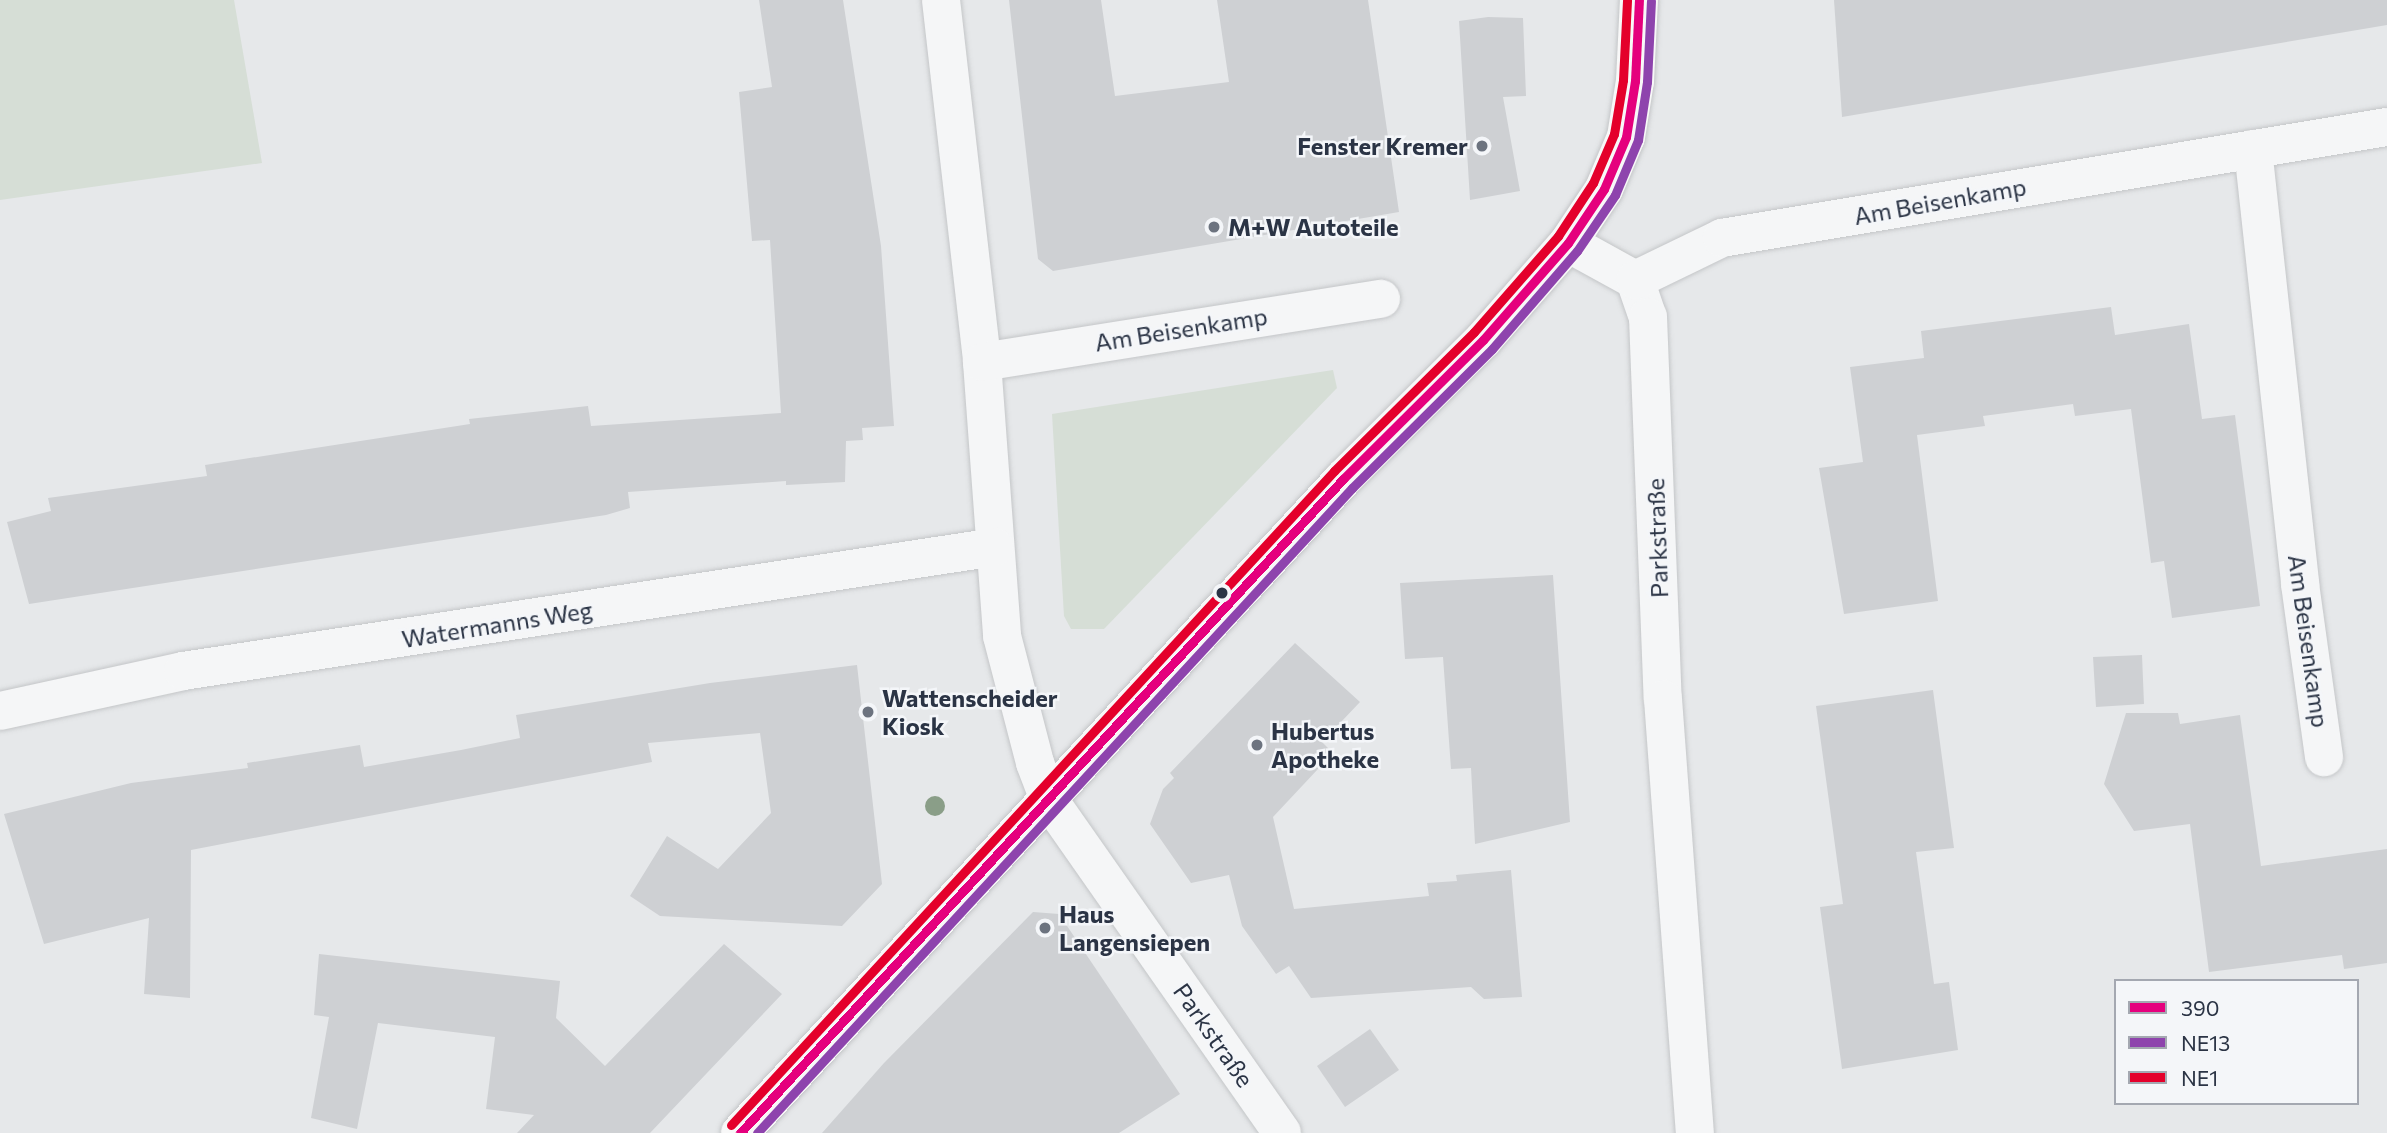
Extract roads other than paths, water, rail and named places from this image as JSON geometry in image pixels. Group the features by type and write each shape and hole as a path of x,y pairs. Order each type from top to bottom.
{"street":[{"name":"Parkstraße","path":"942,0 982,362 1002,636 1035,763 1049,800 1282,1133"},
{"path":"740,1133 1343,479 1483,340 1568,243 1604,189 1626,137 1635,81 1639,0"},
{"name":"Am Beisenkamp","path":"1635,280 1722,238 2387,127"},
{"name":"Am Beisenkamp","path":"2253,149 2300,584 2324,757"},
{"path":"1568,243 1635,280"},
{"name":"Parkstraße","path":"1635,280 1648,317 1663,699 1695,1133"},
{"name":"Am Beisenkamp","path":"982,362 1381,299"},
{"name":"Watermanns Weg","path":"0,711 183,671 995,547"}],"place":[{"name":"Fenster Kremer","path":"1482,146"},
{"name":"M+W Autoteile","path":"1214,227"},
{"name":"Wattenscheider Kiosk","path":"868,712"},
{"name":"Hubertus Apotheke","path":"1257,745"},
{"name":"Haus Langensiepen","path":"1045,928"}]}
